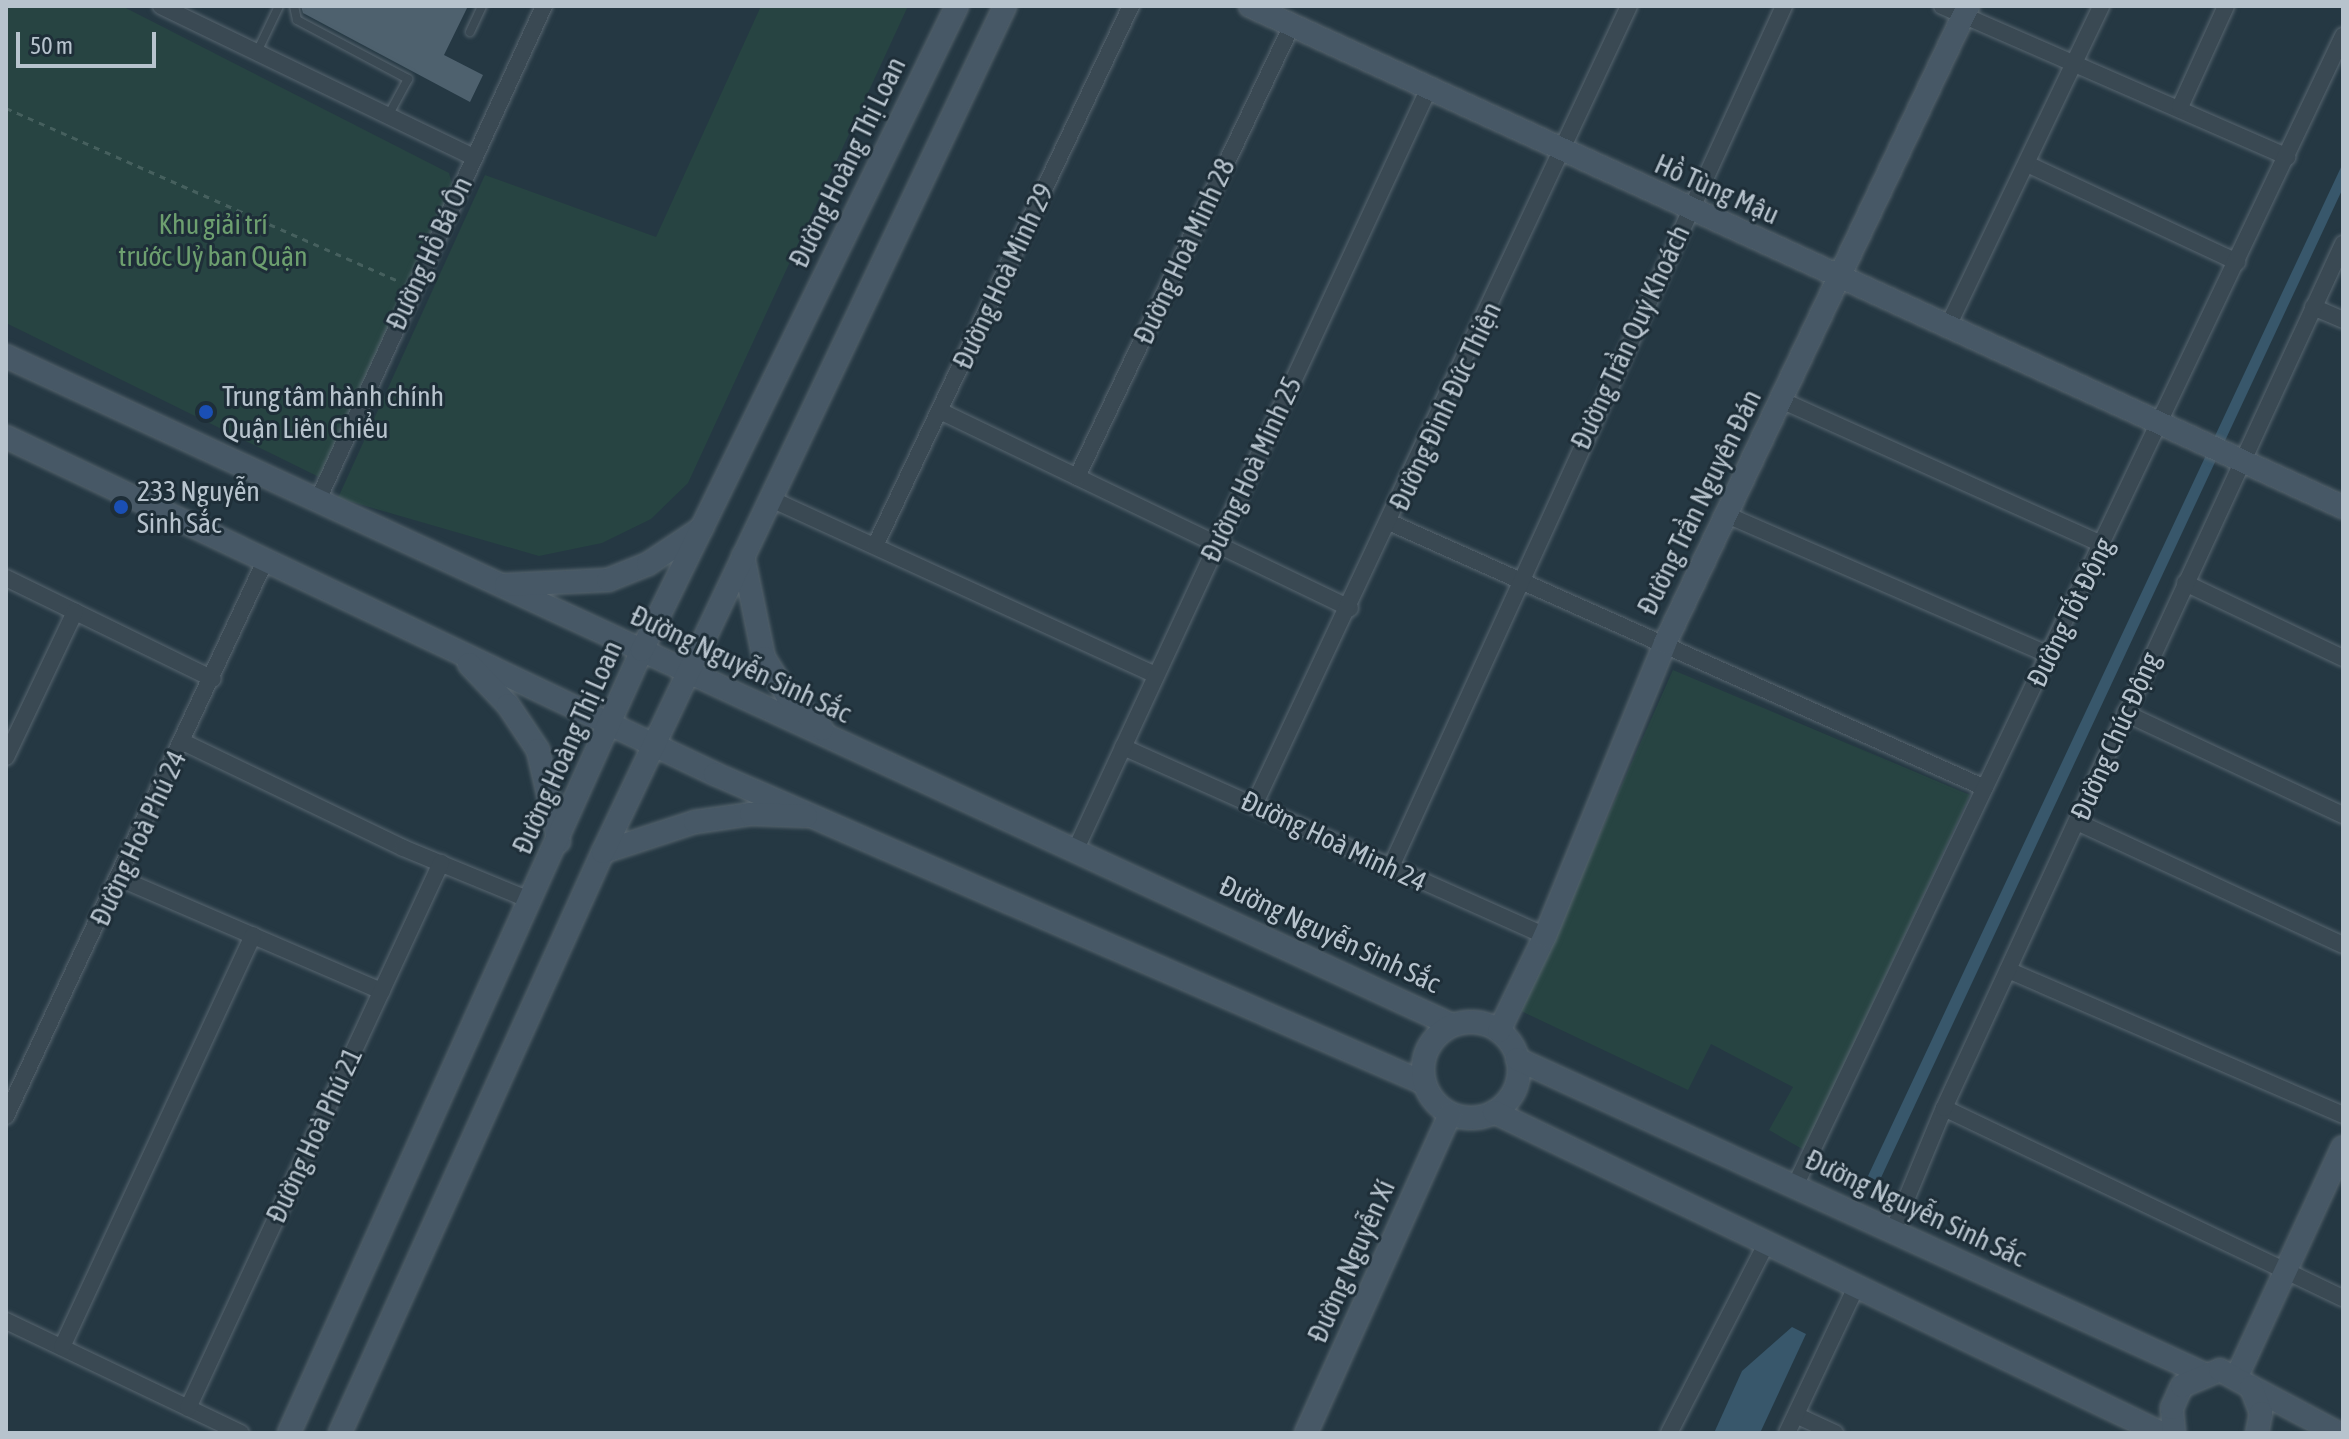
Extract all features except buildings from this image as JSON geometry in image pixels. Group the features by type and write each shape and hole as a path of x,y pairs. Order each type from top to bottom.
{"main road":[{"name":"Đường Hoàng Thị Loan","path":"289,1433 559,842 642,650 957,6"},
{"path":"340,1433 603,852 1005,6"},
{"name":"Hồ Tùng Mậu","path":"1250,6 1562,152 2343,507"},
{"name":"Đường Trần Nguyên Đán","path":"1499,1031 1545,936 1665,643 1966,10"},
{"name":"Đường Nguyễn Sinh Sắc","path":"6,356 1452,1025"},
{"path":"6,437 654,746 823,817 1424,1083 1450,1114 1473,1118 1494,1112 1512,1095 1517,1059 1499,1031 1468,1021 1452,1025 1424,1055 1424,1083"},
{"path":"500,585 608,580 648,564 703,528"},
{"path":"743,556 764,658 787,695 838,743"},
{"path":"457,651 508,705 538,750 559,842"},
{"path":"603,852 695,822 751,814 823,817"},
{"name":"Đường Nguyễn Sinh Sắc","path":"1517,1059 2202,1373 2244,1382"},
{"path":"1494,1112 2161,1433"},
{"name":"Đường Nguyễn Xí","path":"1306,1433 1450,1114"},
{"path":"2257,1433 2261,1413 2244,1382 2284,1270 2343,1147"},
{"path":"2174,1433 2175,1396 2202,1373"},
{"path":"2244,1382 2338,1433"}],"street":[{"path":"161,6 473,157"},
{"name":"Đường Hồ Bá Ôn","path":"317,502 544,6"},
{"name":"Đường Hoà Minh 29","path":"875,546 1131,6"},
{"name":"Đường Đinh Đức Thiện","path":"1255,803 1391,523 1629,6"},
{"name":"Đường Trần Quý Khoách","path":"1390,869 1517,580 1784,6"},
{"path":"1942,6 1966,10 2287,157"},
{"path":"1948,326 2101,6"},
{"path":"2180,107 2226,6"},
{"name":"Đường Hoà Minh 28","path":"1077,477 1292,25"},
{"name":"Đường Tốt Động","path":"1795,1186 2102,544 2164,425 2343,36"},
{"name":"Đường Hoà Minh 25","path":"1075,851 1429,88"},
{"path":"2027,164 2237,262"},
{"name":"Đường Chúc Động","path":"1893,1231 1944,1108 2185,583 2236,459 2343,244"},
{"path":"2313,307 2343,320"},
{"path":"1781,400 2102,544"},
{"path":"940,411 1350,608"},
{"path":"769,498 1155,675"},
{"path":"1727,515 2049,655"},
{"path":"1391,523 1985,788"},
{"name":"Đường Hoà Phú 24","path":"6,1116 213,679 266,559"},
{"path":"6,578 213,679"},
{"path":"2185,583 2343,658"},
{"path":"6,757 75,612"},
{"path":"2125,713 2343,815"},
{"path":"183,742 441,863 532,901"},
{"name":"Đường Hoà Minh 24","path":"1123,747 1255,803 1390,869 1545,936"},
{"path":"2077,822 2343,945"},
{"name":"Đường Hoà Phú 21","path":"188,1408 441,863"},
{"path":"119,878 382,991"},
{"path":"62,1347 253,935"},
{"path":"2008,970 2343,1115"},
{"path":"1944,1108 2343,1298"},
{"path":"1669,1433 1767,1242"},
{"path":"1787,1433 1857,1285"},
{"path":"6,1321 241,1433"},
{"path":"1796,1415 1835,1433"}],"lane":[{"path":"257,52 279,6"},
{"path":"294,6 297,20 408,79 388,116"},
{"path":"470,32 482,6"}],"path":[{"path":"6,108 413,287"}],"green space":[{"name":"Khu giải trí trước Uỷ ban Quận","path":"6,6 122,6 449,173 453,187 321,478 6,323"},
{"path":"761,6 908,6 688,483 651,519 602,543 539,556 338,498 485,175 656,237"},
{"path":"1673,670 1970,795 1804,1150 1769,1130 1793,1087 1711,1044 1688,1090 1521,1011"}],"water":[{"path":"2343,163 2343,188 1879,1182 1868,1176"},
{"path":"1792,1327 1806,1334 1760,1433 1714,1433 1742,1371"}],"place":[{"name":"Trung tâm hành chính Quận Liên Chiểu","path":"206,412"},
{"name":"233 Nguyễn Sinh Sắc","path":"121,507"}]}
